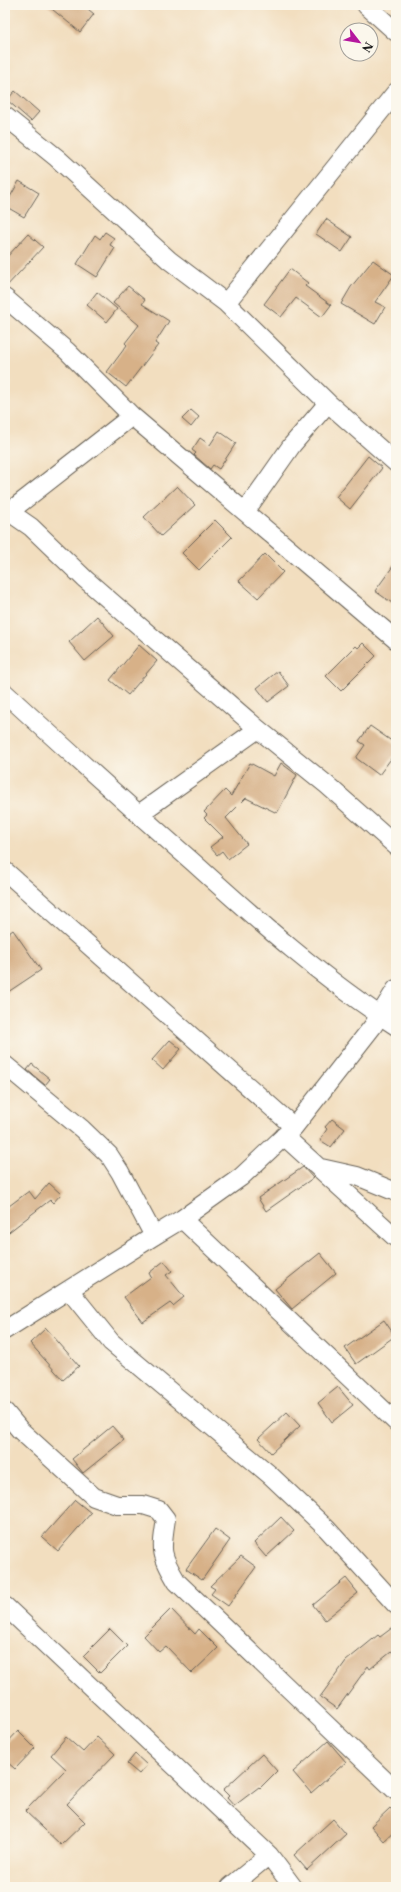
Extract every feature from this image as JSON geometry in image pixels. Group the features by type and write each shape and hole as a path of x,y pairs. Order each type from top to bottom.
{"street":[{"path":"366,5 396,32"},
{"path":"226,303 396,92"},
{"path":"5,116 57,158 169,260 226,303 328,403 396,463"},
{"path":"5,298 67,351 132,416 396,640"},
{"path":"245,512 292,445 328,403"},
{"path":"132,416 71,465 6,512 31,527 85,578 258,729 327,785 396,846"},
{"path":"5,693 139,814 307,962 396,1026"},
{"path":"139,814 258,729"},
{"path":"5,871 289,1132 320,1168 396,1238"},
{"path":"5,1330 182,1220 241,1177 289,1132 380,1015 396,988"},
{"path":"5,1065 82,1129 109,1155 120,1172 154,1236"},
{"path":"320,1168 357,1176 396,1192"},
{"path":"182,1220 396,1422"},
{"path":"70,1290 112,1342 270,1475 327,1529 396,1605"},
{"path":"5,1412 20,1430 94,1497 117,1505 143,1505 159,1510 166,1519 162,1544 165,1561 178,1582 396,1791"},
{"path":"5,1606 269,1856 293,1887"},
{"path":"230,1887 269,1856"}],"building":[{"path":"47,5 83,5 94,14 80,32"},
{"path":"15,91 39,112 31,121 7,100"},
{"path":"19,181 39,193 24,217 5,206"},
{"path":"326,219 352,237 342,252 316,234"},
{"path":"105,232 114,238 110,245 115,248 97,277 77,264 95,235 100,239"},
{"path":"28,234 43,247 5,288 5,259"},
{"path":"373,260 394,275 375,302 385,307 375,324 341,304 351,287"},
{"path":"290,269 308,283 305,286 331,305 322,317 296,298 281,317 264,304"},
{"path":"128,286 145,300 142,304 169,321 155,343 158,345 126,387 107,372 127,345 125,343 139,325 113,303"},
{"path":"97,292 117,309 107,322 87,305"},
{"path":"191,410 199,417 191,427 182,419"},
{"path":"219,431 236,443 219,469 213,465 210,469 194,455 196,453 192,450 200,438 210,445"},
{"path":"368,456 382,468 350,509 336,497"},
{"path":"177,486 195,505 161,536 144,517"},
{"path":"215,520 232,537 199,570 182,553"},
{"path":"265,554 283,572 258,598 239,581"},
{"path":"396,562 396,597 392,603 375,591"},
{"path":"97,616 114,636 85,661 69,642"},
{"path":"363,643 376,656 341,691 326,676 356,646 358,648"},
{"path":"139,645 157,661 128,695 110,680"},
{"path":"278,671 289,686 268,702 257,688"},
{"path":"370,726 396,744 396,752 379,775 356,758 365,745 359,741"},
{"path":"250,763 274,776 281,763 297,775 277,813 246,798 226,818 247,844 228,859 222,851 217,855 210,847 223,837 204,818 207,815 204,812 225,790 231,796"},
{"path":"13,930 41,970 5,994 5,936"},
{"path":"170,1040 181,1049 163,1070 152,1060"},
{"path":"32,1064 50,1079 45,1085 27,1070"},
{"path":"332,1119 345,1129 331,1147 320,1140 327,1129 325,1127"},
{"path":"303,1167 313,1178 266,1211 258,1198"},
{"path":"49,1183 61,1194 53,1203 50,1200 5,1235 5,1209 29,1191 35,1199"},
{"path":"320,1253 336,1273 292,1309 275,1289"},
{"path":"164,1261 172,1271 166,1275 184,1297 173,1306 170,1303 143,1322 124,1297 151,1277 149,1273"},
{"path":"384,1320 395,1336 356,1364 345,1348"},
{"path":"46,1328 79,1366 63,1380 30,1343"},
{"path":"338,1387 353,1405 332,1422 318,1403"},
{"path":"287,1412 300,1426 271,1453 258,1439"},
{"path":"112,1426 124,1440 83,1473 72,1459"},
{"path":"75,1500 91,1513 58,1551 42,1537"},
{"path":"281,1517 294,1531 266,1557 254,1543"},
{"path":"215,1529 230,1540 202,1580 186,1569"},
{"path":"241,1556 256,1567 228,1606 211,1594 215,1589 210,1586"},
{"path":"346,1578 358,1593 325,1620 313,1605"},
{"path":"171,1609 195,1634 199,1629 218,1648 192,1673 166,1646 159,1652 144,1636"},
{"path":"396,1625 396,1648 370,1669 368,1666 337,1709 320,1697 346,1661 378,1635 380,1637"},
{"path":"110,1629 127,1646 100,1673 83,1656"},
{"path":"18,1731 35,1748 15,1769 5,1760 5,1745"},
{"path":"66,1737 83,1752 97,1737 115,1754 67,1804 85,1822 61,1845 25,1811 66,1769 51,1755"},
{"path":"328,1741 346,1762 311,1793 293,1772"},
{"path":"135,1754 147,1765 139,1774 127,1764"},
{"path":"262,1754 277,1771 260,1788 259,1787 234,1806 227,1798 229,1796 223,1790"},
{"path":"390,1808 396,1814 396,1830 384,1841 371,1826"},
{"path":"333,1819 346,1834 307,1870 294,1855"}]}
